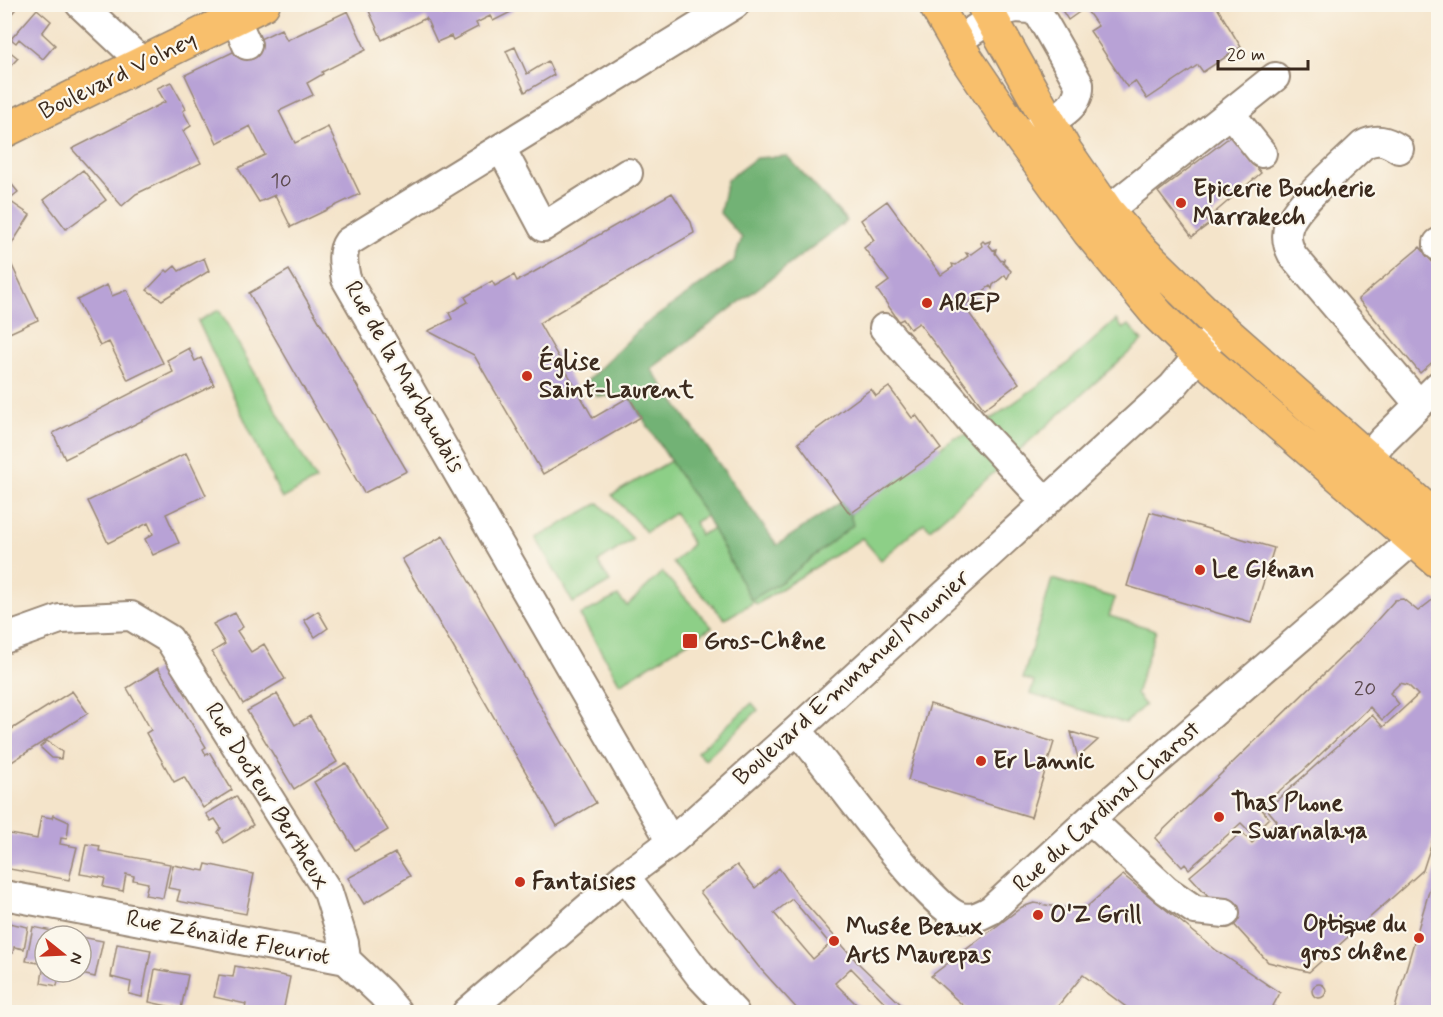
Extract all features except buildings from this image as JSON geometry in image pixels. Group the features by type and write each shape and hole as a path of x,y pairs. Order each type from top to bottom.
{"main road":[{"path":"935,4 957,41 1035,130 1097,220 1158,315 1199,355 1348,482 1428,524"},
{"path":"986,11 1035,130"},
{"name":"Boulevard Volney","path":"4,131 144,64 249,23"},
{"path":"1097,220 1156,266 1221,328 1368,457 1428,524 1438,561"}],"street":[{"path":"80,4 144,64"},
{"name":"Rue de la Marbaudais","path":"671,842 346,279 343,258 344,247 348,242 735,4"},
{"path":"957,41 986,11 1016,8 1030,9 1039,14 1079,84 1080,94 1074,104 1035,130"},
{"path":"1097,220 1275,77"},
{"path":"1230,113 1262,153"},
{"path":"1348,482 1368,457 1428,394 1324,276 1288,247 1290,223 1297,211 1363,145 1372,140 1381,140 1399,149"},
{"path":"501,148 543,227 628,173"},
{"path":"884,328 920,369 943,388 1046,502"},
{"name":"Boulevard Emmanuel Mounier","path":"467,1012 625,876 671,842 797,730 1173,387 1221,328"},
{"name":"Rue du Cardinal Charost","path":"797,730 943,908 959,917 974,918 991,910 1090,819 1428,524"},
{"name":"Rue Docteur Bertheux","path":"4,639 60,619 131,616 169,639 328,892 344,943 346,960"},
{"path":"1090,819 1166,890 1195,910 1225,913"},
{"path":"625,876 700,976 734,1012"},
{"name":"Rue Zénaïde Fleuriot","path":"4,895 346,960"},
{"path":"346,960 382,994 397,1012"}],"green space":[{"path":"787,156 847,221 651,369 777,545 841,502 850,514 853,525 783,581 751,600 706,516 629,397 597,396 587,381 643,326 734,261 742,238 720,213 727,180 756,158"},
{"path":"219,310 316,480 282,499 198,321"},
{"path":"1116,320 1123,329 1129,325 1142,341 1015,454 987,422 1060,370"},
{"path":"971,434 997,470 930,529 924,523 881,560 862,538 757,604 754,602 725,619 673,563 692,544 675,513 646,532 612,495 672,460 706,516 695,522 700,535 713,529 751,599 783,581 852,526 850,514 954,437"},
{"path":"599,503 633,539 598,562 610,582 573,603 536,538"},
{"path":"662,572 712,627 620,684 580,615 618,596 627,606"},
{"path":"1052,579 1115,598 1109,616 1156,630 1136,694 1145,705 1125,723 1030,694 1034,682 1023,678"},
{"path":"752,703 758,710 705,760 697,752"}],"place":[{"name":"Epicerie Boucherie Marrakech","path":"1181,203"},
{"name":"AREP","path":"927,303"},
{"name":"Église Saint-Laurent","path":"527,376"},
{"name":"Le Glénan","path":"1200,570"},
{"name":"Gros-Chêne","path":"690,641"},
{"name":"Er Lannic","path":"981,761"},
{"name":"Thas Phone - Swarnalaya","path":"1219,817"},
{"name":"Fantaisies","path":"520,882"},
{"name":"O'Z Grill","path":"1038,915"},
{"name":"Optique du gros chêne","path":"1419,938"},
{"name":"Musée Beaux Arts Maurepas","path":"834,941"}]}
